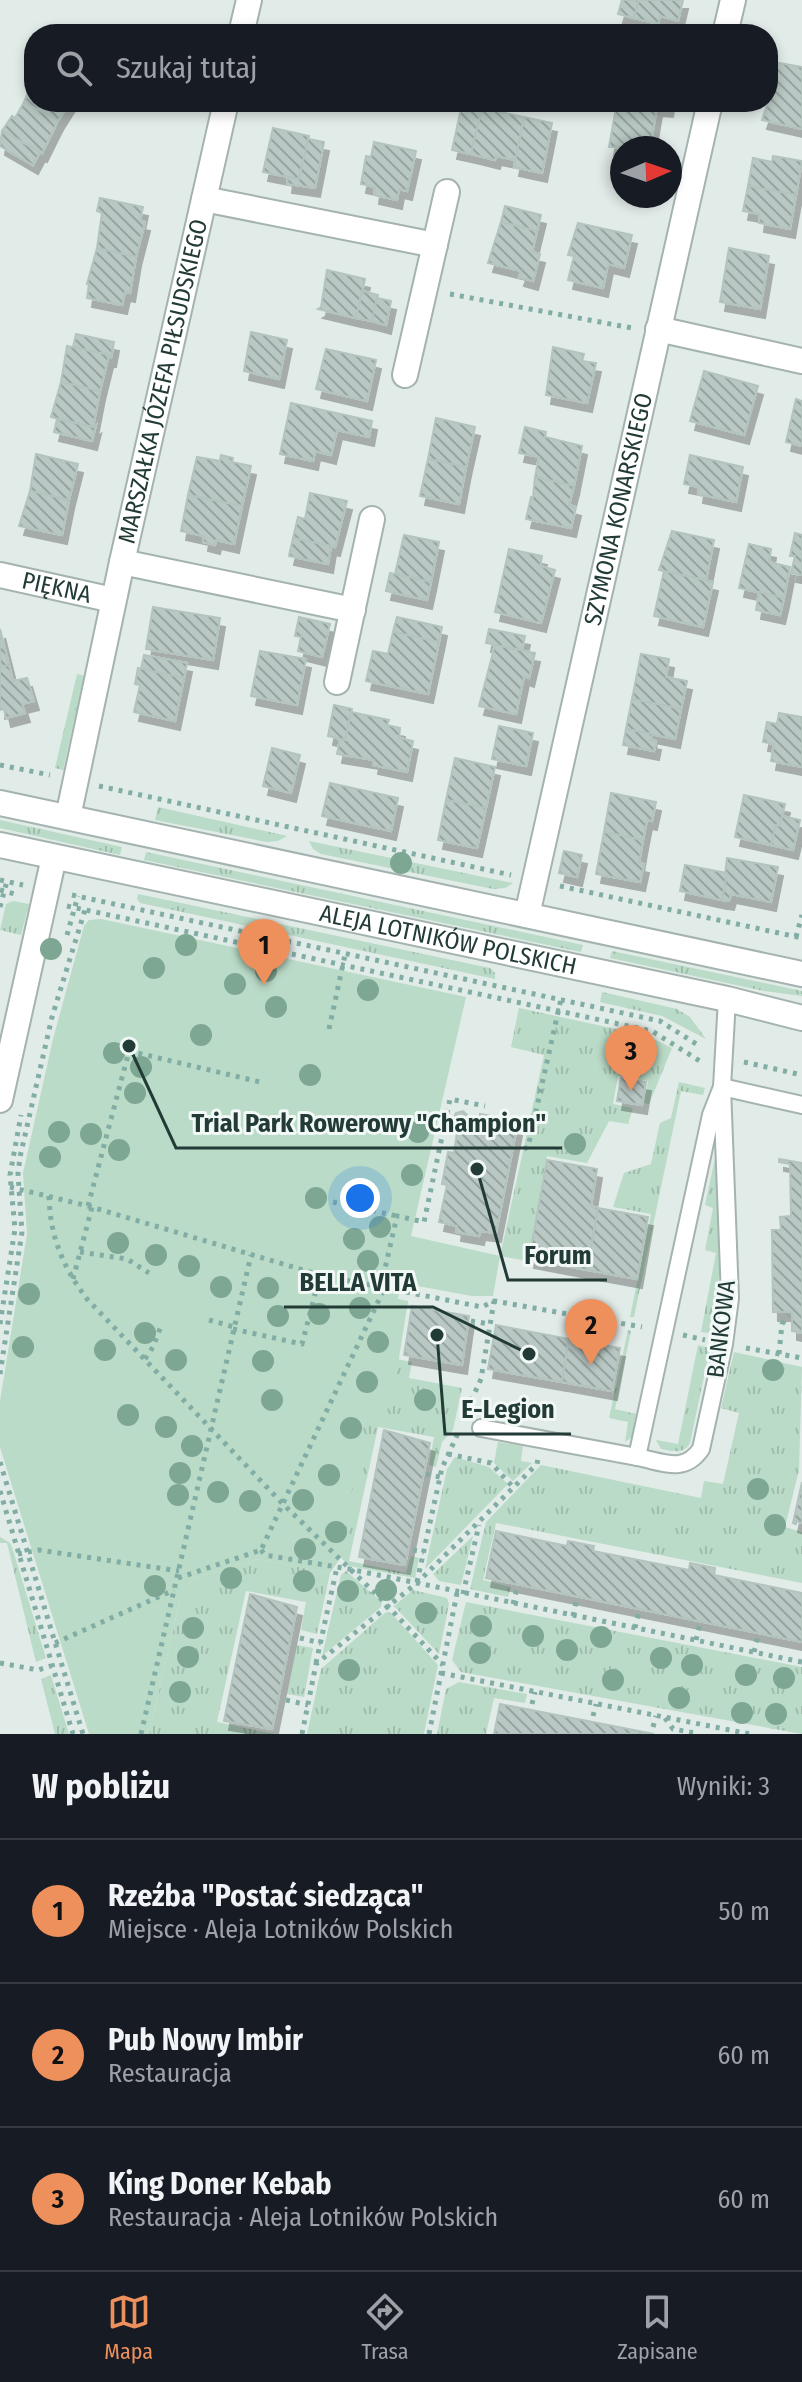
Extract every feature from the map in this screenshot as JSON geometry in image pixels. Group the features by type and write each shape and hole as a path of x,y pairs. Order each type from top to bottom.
{"street":[{"path":"243,24 249,0"},
{"path":"727,24 733,0"},
{"name":"MARSZAŁKA JÓZEFA PIŁSUDSKIEGO","path":"68,817 113,600 224,112"},
{"name":"SZYMONA KONARSKIEGO","path":"527,915 708,112"},
{"path":"405,375 447,192"},
{"name":"MARSZAŁKA JÓZEFA PIŁSUDSKIEGO","path":"204,199 435,245"},
{"path":"658,329 802,361"},
{"path":"337,682 372,519"},
{"name":"MARSZAŁKA JÓZEFA PIŁSUDSKIEGO","path":"122,562 353,610"},
{"name":"PIĘKNA","path":"0,575 113,600"},
{"name":"ALEJA LOTNIKÓW POLSKICH","path":"0,803 802,974"},
{"name":"ALEJA LOTNIKÓW POLSKICH","path":"0,845 727,999 802,1018"},
{"path":"0,1100 54,857"}],"lane":[{"name":"BANKOWA","path":"481,1428 682,1466 693,1460 701,1449 724,1344 730,1298 722,1087 727,999"},
{"name":"BANKOWA","path":"637,1457 711,1115 722,1087"},
{"path":"722,1087 802,1105"}],"path":[{"path":"425,289 629,328 658,329"},
{"path":"149,797 799,938 802,915"},
{"path":"0,907 3,880 561,999 660,1021 723,1063"},
{"path":"0,1374 22,1232 20,1157 43,1052 85,910 652,1031 709,1066 723,1063 802,1075"},
{"path":"329,1029 345,955"},
{"path":"524,1149 528,1147 561,999"},
{"path":"73,1280 129,1051 260,1082"},
{"path":"333,1202 424,1222 450,1099 485,1106"},
{"path":"0,1324 15,1229 10,1187 90,1206 320,1275 482,1307 494,1301 802,1358"},
{"path":"49,1196 53,1238 73,1280 87,1299 282,1503 389,1606 443,1665"},
{"path":"177,1579 261,1550 383,1286 397,1216"},
{"path":"80,1252 127,1259 149,1273"},
{"path":"141,1734 251,1255"},
{"path":"209,1320 302,1344 320,1275"},
{"path":"465,1417 481,1379 494,1301"},
{"path":"779,1354 782,1324 789,1315"},
{"path":"471,1321 490,1324"},
{"path":"145,1359 161,1326"},
{"path":"417,1583 440,1477 459,1429"},
{"path":"316,1664 417,1583 537,1464 541,1439"},
{"path":"448,1454 491,1463 513,1487"},
{"path":"0,1462 83,1734"},
{"path":"426,1474 440,1477"},
{"path":"0,1491 73,1734"},
{"path":"429,1734 460,1593 480,1521"},
{"path":"0,1523 8,1522"},
{"path":"261,1550 265,1555 349,1569 802,1662"},
{"path":"413,1550 424,1552"},
{"path":"18,1554 28,1551 179,1571"},
{"path":"302,1734 337,1567"},
{"path":"513,1604 517,1588"},
{"path":"55,1643 175,1590"},
{"path":"573,1616 577,1598"},
{"path":"635,1628 639,1612"},
{"path":"696,1640 700,1624"},
{"path":"754,1652 758,1636"},
{"path":"300,1638 321,1643"},
{"path":"0,1663 38,1670 51,1666"},
{"path":"441,1673 665,1717 716,1731 750,1734"},
{"path":"532,1704 535,1692"},
{"path":"286,1700 308,1705"},
{"path":"593,1716 596,1704"},
{"path":"653,1727 656,1716"},
{"path":"665,1717 673,1729 695,1733"}],"green space":[{"path":"77,674 84,676 63,770 55,768"},
{"path":"158,807 287,836 267,842 155,820"},
{"path":"0,820 122,847 120,855 0,828"},
{"path":"309,841 513,883 505,888 493,889 321,854 313,849"},
{"path":"146,852 583,945 581,952 144,860"},
{"path":"138,894 490,968 495,973 495,979 140,903"},
{"path":"13,901 29,904 21,935 0,930 6,904"},
{"path":"101,919 466,997 411,1236 500,1256 493,1296 472,1296 401,1283 398,1299 408,1301 391,1409 366,1404 341,1557 330,1573 258,1559 192,1579 180,1600 149,1734 89,1734 0,1447 0,1401 27,1234 23,1173 53,1039 84,926 89,920"},
{"path":"612,951 802,991 802,996 764,991 610,958"},
{"path":"602,992 677,1009 690,1017 706,1039 662,1016 600,1002"},
{"path":"519,1008 648,1036 672,1048 649,1104 644,1103 648,1081 618,1076 613,1104 633,1108 628,1124 609,1121 587,1163 547,1156 528,1261 500,1256 544,1055 511,1047"},
{"path":"679,1082 705,1088 703,1095 681,1091 634,1317 630,1317 651,1214 613,1207 624,1173 651,1164 660,1123 671,1118"},
{"path":"715,1158 719,1274 718,1297 709,1333 701,1332 716,1253 705,1250 713,1208 705,1205"},
{"path":"408,1301 397,1359 412,1362 409,1378 462,1388 453,1430 442,1442 436,1467 429,1465 434,1437 378,1427 349,1561 406,1573 411,1556 419,1558 415,1578 349,1566 287,1502"},
{"path":"628,1330 631,1331 615,1409 636,1414 632,1437 625,1442 628,1422 609,1418"},
{"path":"698,1345 710,1348 690,1443 681,1451 661,1449 656,1440 678,1444"},
{"path":"734,1352 802,1367 799,1470 785,1527 802,1532 802,1583 496,1523 483,1580 511,1587 508,1597 470,1589 486,1522 541,1465 701,1498 704,1481 723,1484 739,1413 721,1408"},
{"path":"498,1442 523,1446 521,1461 532,1463 513,1481 494,1463"},
{"path":"455,1457 489,1467 508,1484 425,1569 447,1469"},
{"path":"473,1536 461,1585 439,1581 433,1574"},
{"path":"0,1537 12,1547 46,1658 36,1662 7,1543 0,1543"},
{"path":"258,1559 330,1573 317,1634 301,1630 306,1602 246,1591 217,1722 275,1734 149,1734 180,1600 192,1579"},
{"path":"346,1571 382,1602 381,1607 322,1656 341,1575"},
{"path":"413,1590 447,1598 449,1604 439,1654 394,1606"},
{"path":"466,1602 802,1667 802,1734 461,1672 452,1660"},
{"path":"386,1612 391,1613 438,1665 424,1734 307,1734 321,1669"},
{"path":"297,1645 313,1648 304,1697 287,1694"},
{"path":"51,1675 69,1734 55,1734 41,1679"},
{"path":"459,1682 527,1694 525,1703 494,1698 486,1734 437,1734 446,1689"}],"building":[{"path":"622,0 639,0 634,18 618,14"},
{"path":"639,0 683,0 678,21 660,16 658,24 634,18"},
{"path":"778,63 802,67 802,129 762,120 765,112 778,112"},
{"path":"24,102 24,112 42,112 58,121 42,153 2,131 12,116 15,118"},
{"path":"42,112 64,112 58,121"},
{"path":"460,112 481,112 471,154 452,150"},
{"path":"481,112 524,117 516,160 496,156 495,160 471,154"},
{"path":"615,112 656,112 652,136 611,136"},
{"path":"524,117 552,123 542,173 514,167"},
{"path":"273,128 309,136 299,179 263,172"},
{"path":"2,131 40,152 33,165 0,146"},
{"path":"308,139 324,142 315,188 287,184 288,177 299,179"},
{"path":"374,142 416,151 407,191 399,189 397,200 374,195 375,187 361,184 366,156 371,157"},
{"path":"773,156 802,161 796,195 748,186 753,158 772,162"},
{"path":"748,186 796,195 790,229 759,223 760,214 743,211"},
{"path":"100,198 143,207 140,221 145,222 136,257 97,248 102,213 97,211"},
{"path":"505,206 541,215 537,231 501,222"},
{"path":"501,222 537,231 532,252 540,254 533,281 519,277 521,271 488,263"},
{"path":"578,223 632,235 624,268 608,264 603,288 568,280 574,256 568,255"},
{"path":"97,248 136,257 130,293 125,292 122,305 87,298 87,284"},
{"path":"729,248 769,256 760,309 720,302"},
{"path":"327,270 365,279 356,318 318,309 321,307"},
{"path":"362,291 378,295 372,321 356,318"},
{"path":"377,298 391,301 386,325 372,321"},
{"path":"251,332 287,340 279,379 244,371"},
{"path":"76,334 114,342 111,358 73,347"},
{"path":"67,346 109,355 100,391 61,382"},
{"path":"553,347 584,354 582,361 596,363 587,403 546,395"},
{"path":"326,349 376,360 367,401 316,389"},
{"path":"704,371 758,386 744,435 690,421"},
{"path":"61,382 100,391 93,427 51,417"},
{"path":"796,399 802,401 802,446 786,442"},
{"path":"291,403 372,421 369,437 337,430 331,455 315,451 313,461 280,454"},
{"path":"436,418 475,427 466,467 428,459"},
{"path":"57,419 93,427 96,425 92,441 54,432"},
{"path":"525,427 546,432 545,437 582,446 574,486 535,477 539,457 519,453"},
{"path":"36,454 78,464 69,500 30,491"},
{"path":"221,455 233,458 232,462 251,466 242,506 188,495 197,457 220,461"},
{"path":"690,455 743,467 736,502 698,494 699,487 684,484"},
{"path":"428,459 466,467 459,504 420,496"},
{"path":"535,477 574,486 569,505 576,507 571,528 526,519"},
{"path":"30,491 69,500 62,535 19,526"},
{"path":"310,493 347,501 335,547 293,538 298,517 305,519"},
{"path":"188,495 242,506 234,544 216,540 215,545 203,542 204,536 181,531"},
{"path":"672,531 714,540 706,580 659,570"},
{"path":"795,533 802,535 802,575 791,573 795,556 790,556"},
{"path":"404,535 439,542 431,582 395,574"},
{"path":"293,538 331,546 328,564 289,556"},
{"path":"749,544 771,549 769,562 790,567 784,598 739,588"},
{"path":"509,549 542,556 540,566 555,570 541,623 495,612"},
{"path":"664,571 713,582 703,627 654,616"},
{"path":"390,573 431,582 427,600 386,591"},
{"path":"759,592 784,598 780,615 756,610"},
{"path":"153,607 220,618 213,660 146,649"},
{"path":"299,617 330,624 322,657 298,651 301,637 295,636"},
{"path":"397,617 442,627 439,642 393,632"},
{"path":"0,629 9,665 0,667"},
{"path":"489,629 525,636 522,650 486,643"},
{"path":"393,632 439,642 428,694 366,681 373,651 388,654"},
{"path":"495,645 535,653 529,678 524,676 516,714 479,706"},
{"path":"260,651 306,659 297,705 251,696"},
{"path":"641,654 669,659 666,677 687,681 681,709 632,699"},
{"path":"144,655 187,663 184,678 141,669"},
{"path":"9,665 13,681 27,678 34,701 22,704 25,713 6,718 4,709 0,710 0,667"},
{"path":"138,668 184,678 175,721 134,712 140,685 135,684"},
{"path":"632,699 681,709 675,739 626,729"},
{"path":"334,705 352,709 345,740 328,736"},
{"path":"351,712 389,720 387,725 400,728 399,738 413,741 407,772 373,765 374,760 337,754 340,739 345,740"},
{"path":"779,713 802,717 802,767 771,761 774,744 763,742 767,722 777,724"},
{"path":"499,726 533,733 526,766 492,759"},
{"path":"626,729 652,734 651,740 656,741 654,751 623,745"},
{"path":"272,748 300,755 291,793 263,786"},
{"path":"455,758 495,767 486,808 446,800"},
{"path":"330,783 398,798 391,831 322,816"},
{"path":"611,793 656,802 652,821 647,820 643,840 604,832"},
{"path":"744,795 785,804 771,845 735,837"},
{"path":"446,800 486,808 477,848 438,840"},
{"path":"782,816 800,820 793,850 771,845 776,825 780,826"},
{"path":"604,832 643,840 639,863 644,864 640,882 596,874"},
{"path":"564,851 582,855 577,877 559,873"},
{"path":"727,858 778,867 771,902 731,894 729,901 722,900"},
{"path":"685,865 727,873 722,900 680,891"},
{"path":"621,1078 646,1082 642,1105 617,1101"},
{"path":"463,1111 470,1118 479,1120 480,1114 508,1119 507,1125 517,1127 496,1233 480,1231 479,1236 456,1232 457,1226 439,1222 447,1185 442,1184 448,1152 454,1153 458,1126 453,1119 456,1113"},
{"path":"779,1159 802,1163 802,1333 792,1331 792,1312 773,1312 772,1230 781,1230 780,1217 791,1216 790,1164 779,1162"},
{"path":"547,1160 597,1169 591,1206 598,1208 587,1270 529,1259"},
{"path":"598,1208 648,1217 637,1279 587,1270"},
{"path":"412,1306 469,1316 462,1365 404,1355"},
{"path":"496,1325 569,1339 562,1382 488,1369"},
{"path":"569,1339 620,1348 612,1391 562,1382"},
{"path":"384,1430 430,1443 405,1565 359,1557"},
{"path":"802,1482 802,1523 796,1521 796,1524 793,1523"},
{"path":"496,1531 567,1546 568,1541 594,1546 593,1551 689,1570 690,1563 715,1568 714,1575 802,1593 802,1642 486,1578"},
{"path":"250,1594 297,1607 272,1729 224,1721"},
{"path":"500,1704 654,1734 494,1734"}],"place":[{"name":"Rzeźba \"Postać siedząca\"","path":"264,985"},
{"name":"Trial Park Rowerowy \"Champion\"","path":"129,1046"},
{"name":"King Doner Kebab","path":"631,1091"},
{"name":"Forum","path":"477,1169"},
{"name":"E-Legion","path":"437,1335"},
{"name":"BELLA VITA","path":"529,1354"},
{"name":"Pub Nowy Imbir","path":"591,1365"}]}
